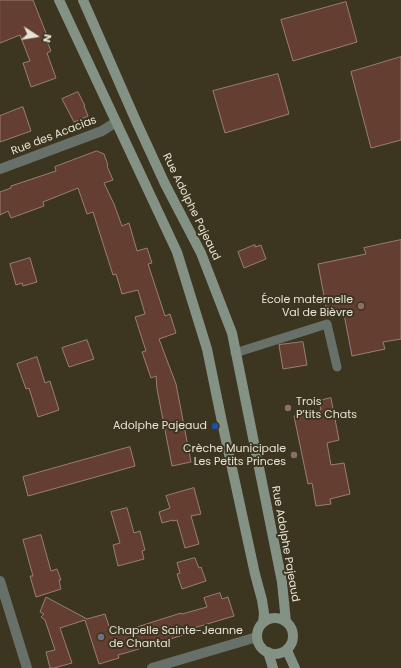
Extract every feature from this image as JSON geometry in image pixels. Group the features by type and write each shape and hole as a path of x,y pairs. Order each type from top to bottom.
{"main road":[{"path":"59,0 177,252 207,349 255,574 262,600 264,613 263,622"},
{"name":"Rue Adolphe Pajeaud","path":"83,0 136,121 160,172 202,253 232,334 282,582 286,622"},
{"path":"272,618 277,618 286,622 291,628 292,633 291,644 287,649 278,653 268,652 263,649 257,637 257,633 263,622 272,618"},
{"path":"287,649 288,655 295,668"},
{"path":"268,652 272,668"}],"street":[{"name":"Rue des Acacias","path":"0,169 102,131 116,122"},
{"path":"0,581 27,668"},
{"path":"152,668 257,637"}],"lane":[{"path":"235,353 327,324 337,367"}],"building":[{"path":"0,0 33,0 46,33 44,34 51,51 47,53 56,78 31,87 23,63 30,61 20,35 0,43"},
{"path":"346,2 357,42 293,61 281,20"},
{"path":"401,57 401,140 371,148 351,72"},
{"path":"278,74 289,114 225,133 213,91"},
{"path":"78,92 88,116 74,122 62,99"},
{"path":"23,107 31,131 0,142 0,116"},
{"path":"97,151 104,154 113,180 104,183 122,226 129,223 137,251 147,248 152,263 148,264 165,316 170,314 176,333 159,339 176,384 191,462 172,466 157,389 156,376 151,378 142,352 146,351 135,317 145,314 138,290 122,294 116,274 113,275 93,212 87,214 78,188 43,202 44,206 11,218 8,211 0,215 0,192 11,188 11,186 56,171 55,167"},
{"path":"401,240 401,339 383,342 385,349 352,356 343,309 327,312 318,264 366,254 364,248"},
{"path":"255,245 255,247 261,245 266,259 244,268 238,252"},
{"path":"30,258 37,282 23,286 22,283 16,285 10,264"},
{"path":"87,340 94,359 69,367 62,348"},
{"path":"303,342 307,365 283,369 279,345"},
{"path":"37,357 45,383 50,381 59,410 38,417 29,388 26,389 17,364"},
{"path":"331,398 339,440 327,443 331,465 344,463 350,494 330,499 331,504 316,506 312,483 308,484 294,416 321,410 319,401"},
{"path":"130,447 135,466 28,496 23,477"},
{"path":"194,488 201,514 191,516 199,544 185,548 177,520 162,523 159,512 170,508 166,496"},
{"path":"127,508 134,533 140,531 145,550 142,551 144,559 118,566 113,545 120,543 111,512"},
{"path":"41,535 51,571 57,569 61,580 59,580 61,589 36,597 30,576 33,576 23,540"},
{"path":"195,558 199,568 201,567 206,581 182,589 177,574 180,573 177,563"},
{"path":"220,593 222,599 228,597 234,616 187,630 182,633 183,635 118,655 119,658 99,664 85,620 60,628 72,663 50,668 46,652 55,650 45,620 41,617 44,614 40,612 46,597 87,619 105,614 112,635 181,613 207,607 204,598"}],"place":[{"name":"École maternelle Val de Bièvre","path":"361,306"},
{"name":"Trois P’tits Chats","path":"288,408"},
{"name":"Adolphe Pajeaud","path":"215,426"},
{"name":"Crèche Municipale Les Petits Princes","path":"294,455"},
{"name":"Chapelle Sainte-Jeanne de Chantal","path":"101,637"}]}
